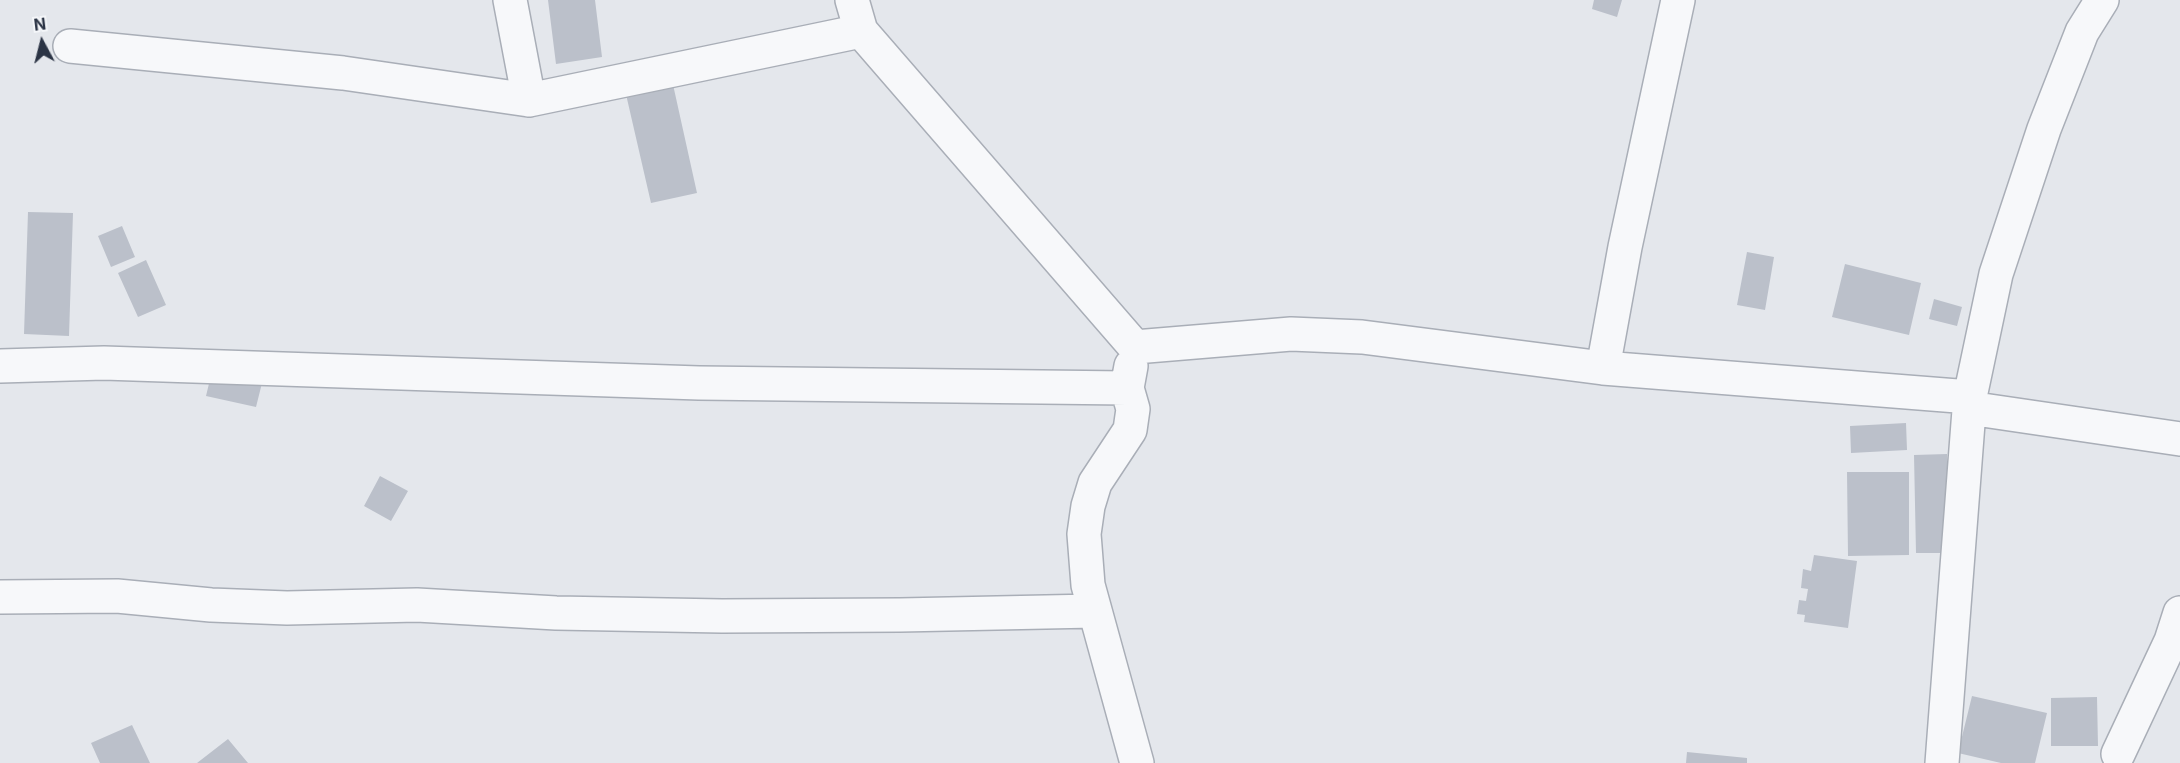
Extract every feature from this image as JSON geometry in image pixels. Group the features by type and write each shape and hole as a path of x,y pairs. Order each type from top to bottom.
{"street":[{"path":"510,0 529,100"},
{"path":"852,0 861,31 1135,347"},
{"path":"1603,368 1625,247 1678,0"},
{"path":"1942,763 1969,403 1996,274 2044,129 2082,32 2102,0"},
{"path":"70,46 343,73 529,100 861,31"},
{"path":"1135,347 1291,334 1362,337 1603,368 1969,403 2180,440"},
{"path":"1135,347 1126,388 1133,409 1130,430 1095,483 1083,534 1088,585 1094,611 1137,763"},
{"path":"0,366 104,363 699,383 1126,388"},
{"path":"0,597 117,596 211,605 287,608 417,605 556,613 699,615 900,615 1094,611"},
{"path":"2118,754 2171,641 2180,613"}],"building":[{"path":"548,0 595,0 602,57 556,64"},
{"path":"1594,0 1622,0 1617,17 1592,9"},
{"path":"672,80 697,193 651,203 625,90"},
{"path":"28,212 73,213 69,336 24,334"},
{"path":"122,226 135,257 111,267 98,236"},
{"path":"1747,252 1774,257 1765,310 1737,305"},
{"path":"146,260 166,305 138,317 118,273"},
{"path":"1845,264 1921,283 1909,335 1832,317"},
{"path":"1934,299 1962,307 1957,326 1929,319"},
{"path":"213,367 263,379 256,407 206,396"},
{"path":"1906,423 1907,450 1851,453 1850,426"},
{"path":"1947,454 1949,553 1916,553 1914,455"},
{"path":"1847,472 1909,472 1909,555 1848,556"},
{"path":"380,476 408,491 391,521 364,506"},
{"path":"1814,555 1857,561 1848,628 1804,622 1805,615 1797,614 1799,600 1806,601 1808,589 1801,588 1803,569 1811,571"},
{"path":"1972,696 2047,713 2035,763 2001,763 1958,753"},
{"path":"2097,697 2098,746 2051,746 2051,698"},
{"path":"132,725 150,763 100,763 91,743"},
{"path":"228,739 248,763 197,763"},
{"path":"1687,752 1747,758 1747,763 1686,763"}]}
